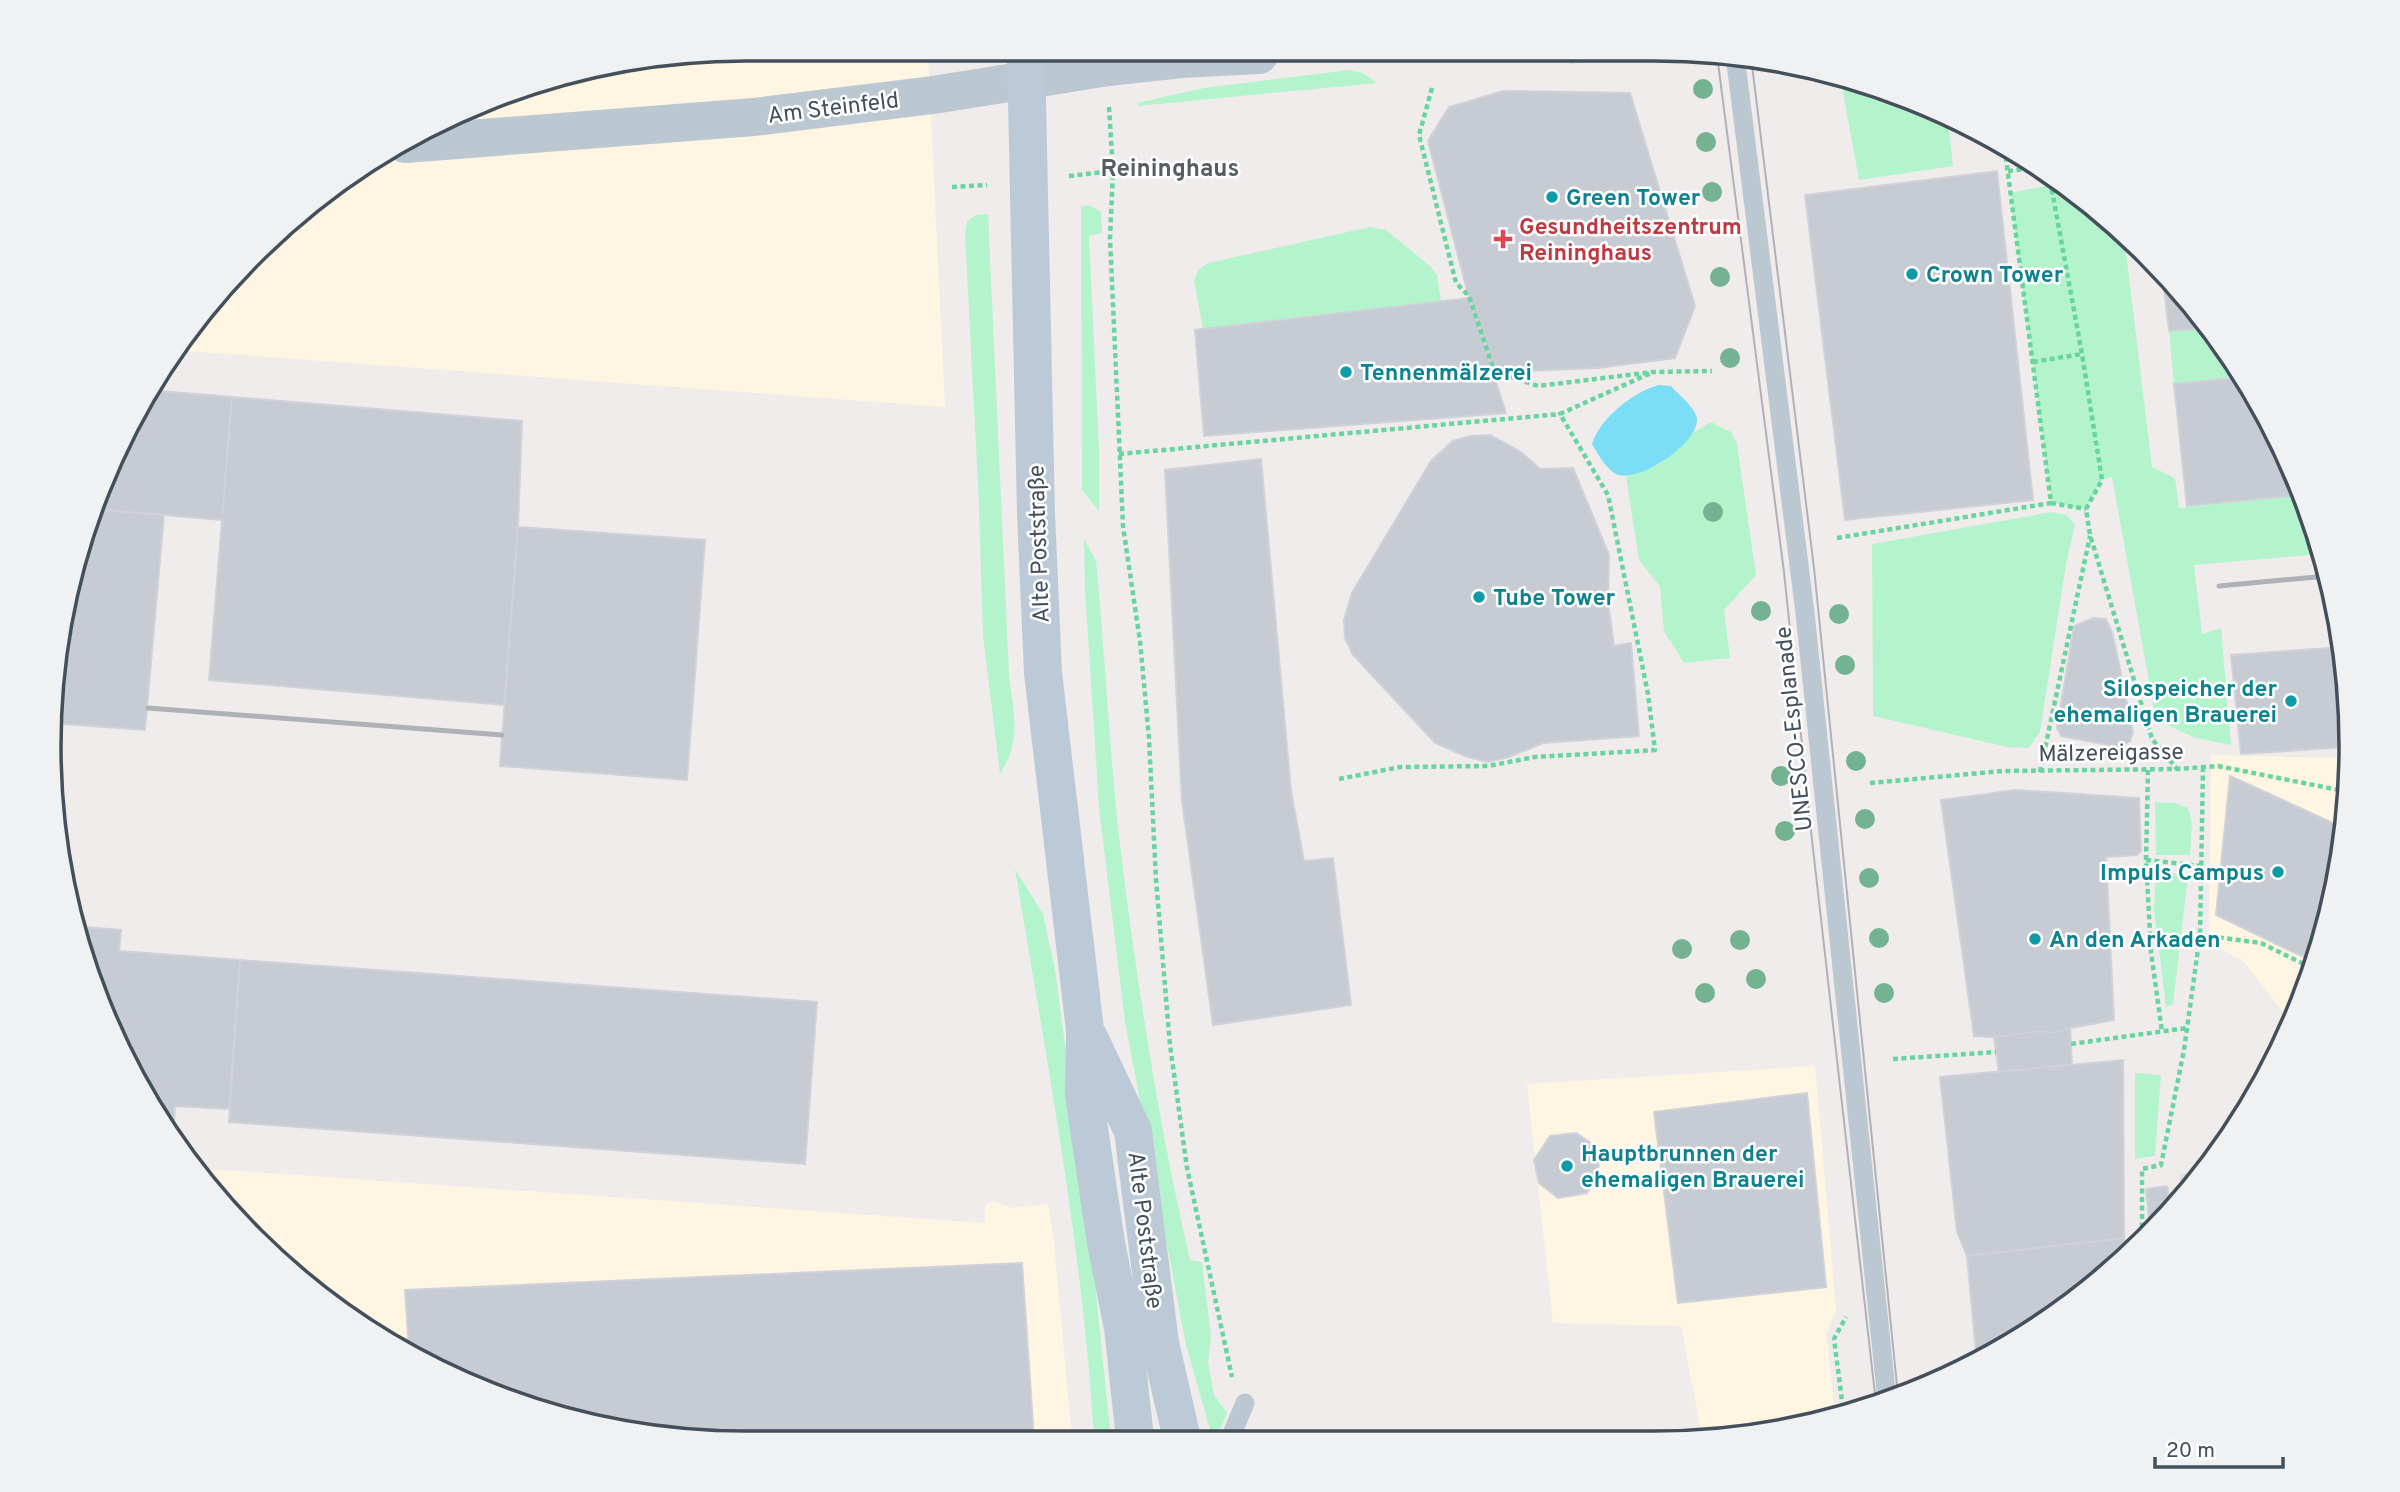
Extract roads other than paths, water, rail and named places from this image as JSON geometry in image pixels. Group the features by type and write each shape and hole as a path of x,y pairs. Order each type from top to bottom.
{"main road":[{"name":"Alte Poststraße","path":"1026,67 1036,514 1043,673 1085,1030 1084,1095 1106,1243 1123,1328 1134,1431"},
{"name":"Alte Poststraße","path":"1085,1030 1133,1131 1160,1343 1180,1431"}],"street":[{"name":"Am Steinfeld","path":"423,143 754,117 933,95 1026,67 1108,67 1163,61"}],"lane":[{"name":"UNESCO-Esplanade","path":"1736,66 1805,613 1885,1390"},
{"path":"1234,1431 1245,1403"}],"water":[{"path":"1659,385 1671,386 1694,411 1696,425 1691,436 1668,458 1639,473 1626,476 1612,472 1592,444 1596,434 1610,416 1628,400"}],"tram line":[{"path":"1718,65 1784,572 1875,1394"},
{"path":"1752,68 1814,568 1897,1386"}],"railway":[{"path":"2219,586 2317,577"},
{"path":"148,708 502,735"}],"place":[{"name":"Green Tower","path":"1552,197"},
{"name":"Gesundheitszentrum Reininghaus","path":"1503,239"},
{"name":"Crown Tower","path":"1912,274"},
{"name":"Tennenmälzerei","path":"1346,372"},
{"name":"Tube Tower","path":"1479,597"},
{"name":"Silospeicher der ehemaligen Brauerei","path":"2291,701"},
{"name":"Impuls Campus","path":"2278,872"},
{"name":"An den Arkaden","path":"2035,939"},
{"name":"Hauptbrunnen der ehemaligen Brauerei","path":"1567,1166"}],"district":[{"name":"Reininghaus","path":"1170,168"}]}
